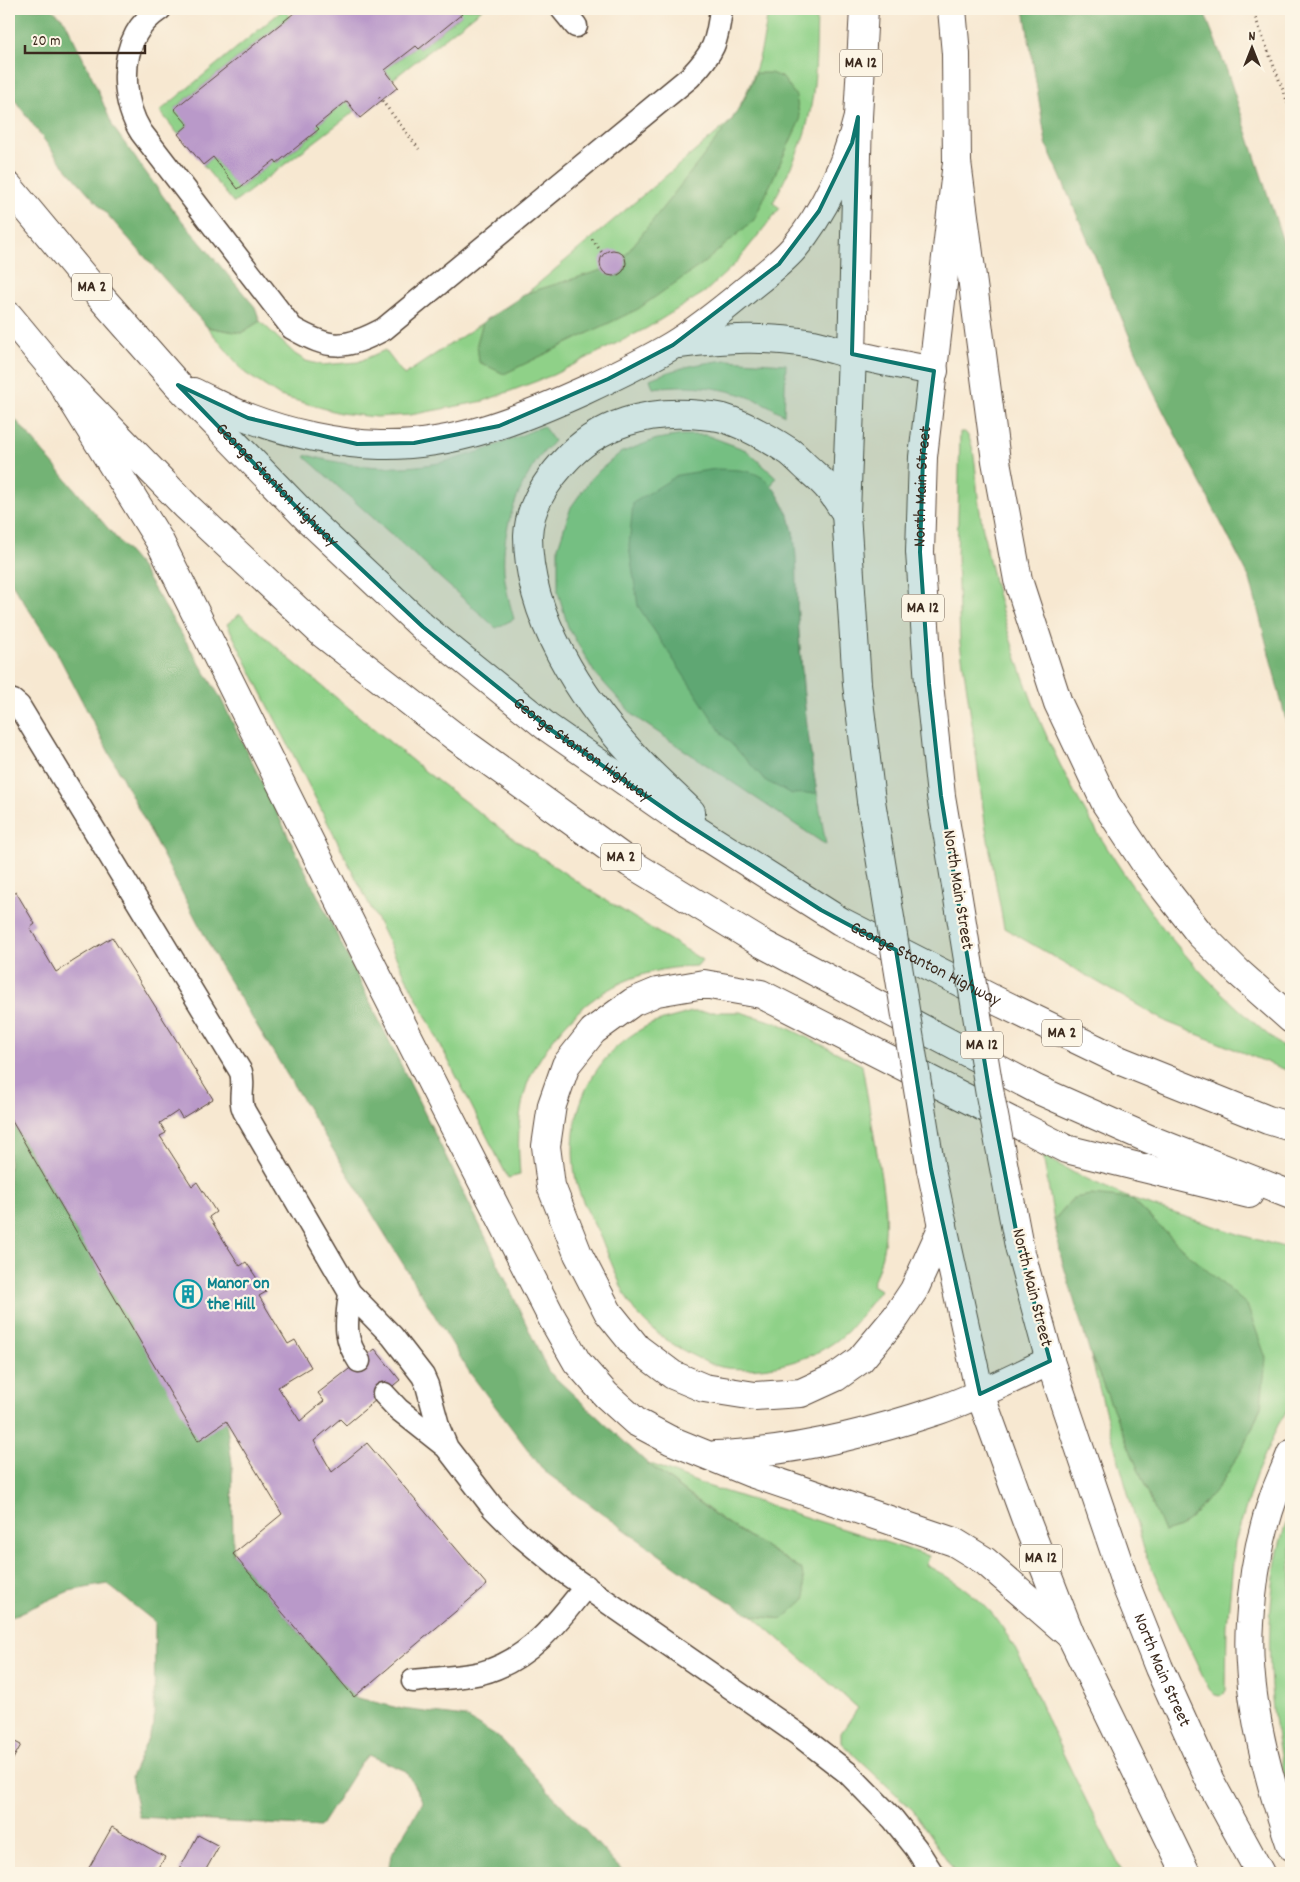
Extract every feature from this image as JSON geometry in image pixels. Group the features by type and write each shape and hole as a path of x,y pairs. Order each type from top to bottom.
{"main road":[{"name":"MA 12","path":"864,9 858,117 846,514 857,684 871,801 932,1169 980,1394 1071,1636 1186,1873"},
{"name":"North Main Street","path":"952,9 956,54 957,162 923,457 920,552 928,684 949,844 990,1095 1019,1246 1050,1361 1127,1588 1159,1668 1210,1781 1260,1873"},
{"path":"178,384 248,418 302,433 356,444 414,443 456,437 499,426 608,379 673,345 728,305 779,264 794,248 819,211 842,168 852,143 858,117"},
{"path":"957,162 996,461 1018,580 1058,703 1106,804 1147,866 1200,934 1252,985 1291,1019"},
{"name":"George Stanton Highway","path":"9,187 98,294 178,384 309,520 423,627 547,727 678,819 827,914 995,1000 1121,1061 1268,1120 1291,1127"},
{"name":"MA 2","path":"9,316 53,368 186,506 323,634 462,742 630,863 762,944 1036,1089 1149,1139 1291,1194"},
{"path":"673,345 720,338 758,338 814,344 934,371"},
{"path":"53,368 159,540 367,956 552,1318 577,1362 606,1395 636,1422 670,1440 751,1473 954,1542 985,1561 1071,1636"},
{"path":"728,851 621,741 594,706 568,667 547,624 538,599 528,536 530,518 539,495 553,475 568,457 583,444 600,433 640,417 664,413 722,417 748,428 791,453 828,488 846,514"},
{"path":"943,1226 914,1290 896,1317 860,1360 836,1377 801,1393 755,1396 704,1388 680,1378 637,1348 608,1312 578,1254 551,1186 546,1146 552,1105 566,1065 593,1030 633,1002 657,992 704,984 760,994 1066,1149 1291,1204"},
{"path":"707,1455 746,1454 846,1438 939,1410 980,1394 1050,1361"},
{"path":"1291,1454 1275,1494 1259,1552 1250,1624 1252,1680 1265,1762 1291,1846"}],"lane":[{"path":"160,9 136,33 130,48 126,75 127,96 133,119 141,132 292,328 313,340 332,345 349,344 368,338 384,329 690,77 714,48 721,9"},
{"path":"562,9 576,26"},
{"path":"9,700 13,700 19,706 241,1072 243,1078 241,1104 244,1111 350,1293 392,1336 423,1376 438,1429 447,1448 494,1510 521,1536 567,1574 799,1735 848,1773 893,1820 916,1848 932,1873"},
{"path":"350,1293 346,1327 347,1337 351,1348 360,1360"},
{"path":"384,1394 398,1409 447,1448"},
{"path":"413,1681 482,1672 515,1658 555,1626 586,1586"}],"path":[{"path":"1252,9 1291,112"},
{"path":"379,97 419,149"},
{"path":"592,239 603,254"}],"highlighted area":[{"path":"858,117 852,354 934,371 923,457 920,552 929,684 941,796 990,1095 1019,1246 1050,1361 980,1394 931,1169 896,950 821,910 679,819 547,727 423,627 309,520 178,385 248,418 357,444 414,443 499,426 608,379 673,345 779,264 819,211 852,143"}],"green space":[{"path":"9,9 52,9 65,21 93,79 113,127 173,210 255,307 260,321 241,333 207,327 59,160 9,92"},
{"path":"284,9 290,16 175,108 188,125 178,134 160,111"},
{"path":"482,9 393,79 385,70 416,46 419,49 461,15 458,10"},
{"path":"768,9 817,9 813,96 807,125 800,145 773,203 780,208 735,264 705,292 647,328 553,375 484,401 410,415 376,417 340,413 280,396 245,373 207,327 241,333 260,321 295,354 306,361 322,365 358,362 385,350 404,375 527,293 731,121 746,94 756,67"},
{"path":"1024,9 1203,9 1227,71 1291,266 1291,765 1286,720 1250,579 1154,393 1046,143"},
{"path":"756,73 771,73 783,78 796,96 800,120 754,220 705,262 638,309 504,374 479,362 477,343 483,322 527,293 602,270 607,274 616,276 623,272 625,268 624,257 731,121 745,98"},
{"path":"347,101 355,111 234,203 203,165 213,157 239,189 275,160 277,163 319,130 316,126"},
{"path":"727,360 786,364 784,415 769,406 738,393 687,386 653,388 650,379 688,366"},
{"path":"9,412 140,566 220,697 488,1242 548,1371 646,1462 723,1521 802,1570 806,1598 783,1619 753,1616 693,1579 544,1471 470,1373 221,967 56,651 9,579"},
{"path":"543,426 554,441 538,459 519,492 513,507 506,539 504,570 514,619 496,628 305,457 307,455 373,467 406,467 439,463 479,452"},
{"path":"960,432 965,432 971,444 975,462 981,521 997,594 1011,641 1037,713 1060,764 1086,813 1115,861 1161,926 1220,991 1291,1054 1291,1072 1167,1022 1004,928 985,823 960,643 957,556"},
{"path":"683,435 706,435 746,450 776,477 771,486 790,519 794,537 807,735 826,845 635,717 594,672 568,627 558,592 558,547 571,507 593,476 620,453 657,439"},
{"path":"716,469 746,471 766,480 777,494 790,520 796,555 803,684 817,793 792,794 766,781 723,735 638,606 629,546 633,503 678,475"},
{"path":"240,614 292,661 426,772 510,836 585,887 702,960 697,966 652,972 632,978 613,987 595,998 563,1027 549,1045 532,1074 522,1102 519,1123 520,1175 508,1178 227,624"},
{"path":"691,1012 740,1012 780,1024 862,1065 884,1204 885,1235 883,1251 872,1285 880,1290 847,1332 835,1342 806,1357 791,1362 759,1368 721,1367 684,1351 651,1328 639,1316 625,1295 577,1185 574,1138 577,1115 584,1094 594,1074 608,1056 625,1040 645,1027"},
{"path":"9,1116 198,1440 226,1421 232,1463 233,1554 354,1697 402,1709 465,1717 502,1740 624,1873 388,1873 391,1855 423,1802 406,1771 368,1755 360,1764 320,1827 139,1817 131,1777 154,1725 155,1622 107,1584 69,1591 9,1618"},
{"path":"1043,1155 1074,1173 1131,1199 1073,1198 1054,1220"},
{"path":"1091,1195 1131,1199 1186,1252 1247,1305 1266,1358 1261,1406 1246,1443 1220,1485 1194,1515 1180,1527 1164,1532 1090,1353 1061,1257 1054,1220 1073,1198"},
{"path":"1131,1199 1244,1236 1291,1249 1291,1404 1278,1425 1256,1475 1235,1542 1227,1625 1226,1691 1221,1696 1215,1695 1209,1689 1146,1556 1090,1353 1164,1531 1180,1527 1194,1515 1220,1485 1246,1443 1261,1406 1186,1252"},
{"path":"646,1462 704,1485 929,1556 926,1565 974,1596 991,1612 1007,1634 1063,1754 1123,1873 956,1873 912,1809 841,1743 841,1733 858,1708 753,1616 783,1619 802,1570 724,1521"},
{"path":"1291,1508 1291,1800 1274,1721 1270,1639 1276,1559"}],"building":[{"path":"299,9 460,9 458,10 462,14 419,49 416,46 385,70 398,87 360,118 347,101 316,126 319,129 277,163 275,160 238,189 213,157 203,165 178,134 188,125 174,109"},
{"path":"613,250 622,254 626,263 622,272 613,276 604,272 600,263 604,254"},
{"name":"Manor on the Hill","path":"16,892 35,924 30,928 56,972 112,937 213,1099 182,1118 178,1111 160,1123 166,1133 160,1136 192,1186 197,1182 216,1212 209,1217 240,1266 246,1262 266,1292 259,1296 288,1344 295,1340 311,1367 278,1387 300,1421 324,1401 318,1393 375,1349 400,1380 346,1425 340,1419 314,1441 332,1472 367,1443 487,1585 354,1697 233,1554 282,1514 226,1421 198,1441 9,1116 9,896"},
{"path":"9,1739 21,1745 9,1766"},
{"path":"112,1827 165,1857 156,1873 86,1873"},
{"path":"198,1835 219,1846 204,1873 186,1873 179,1870"}],"place":[{"name":"Manor on the Hill","path":"188,1294"}]}
